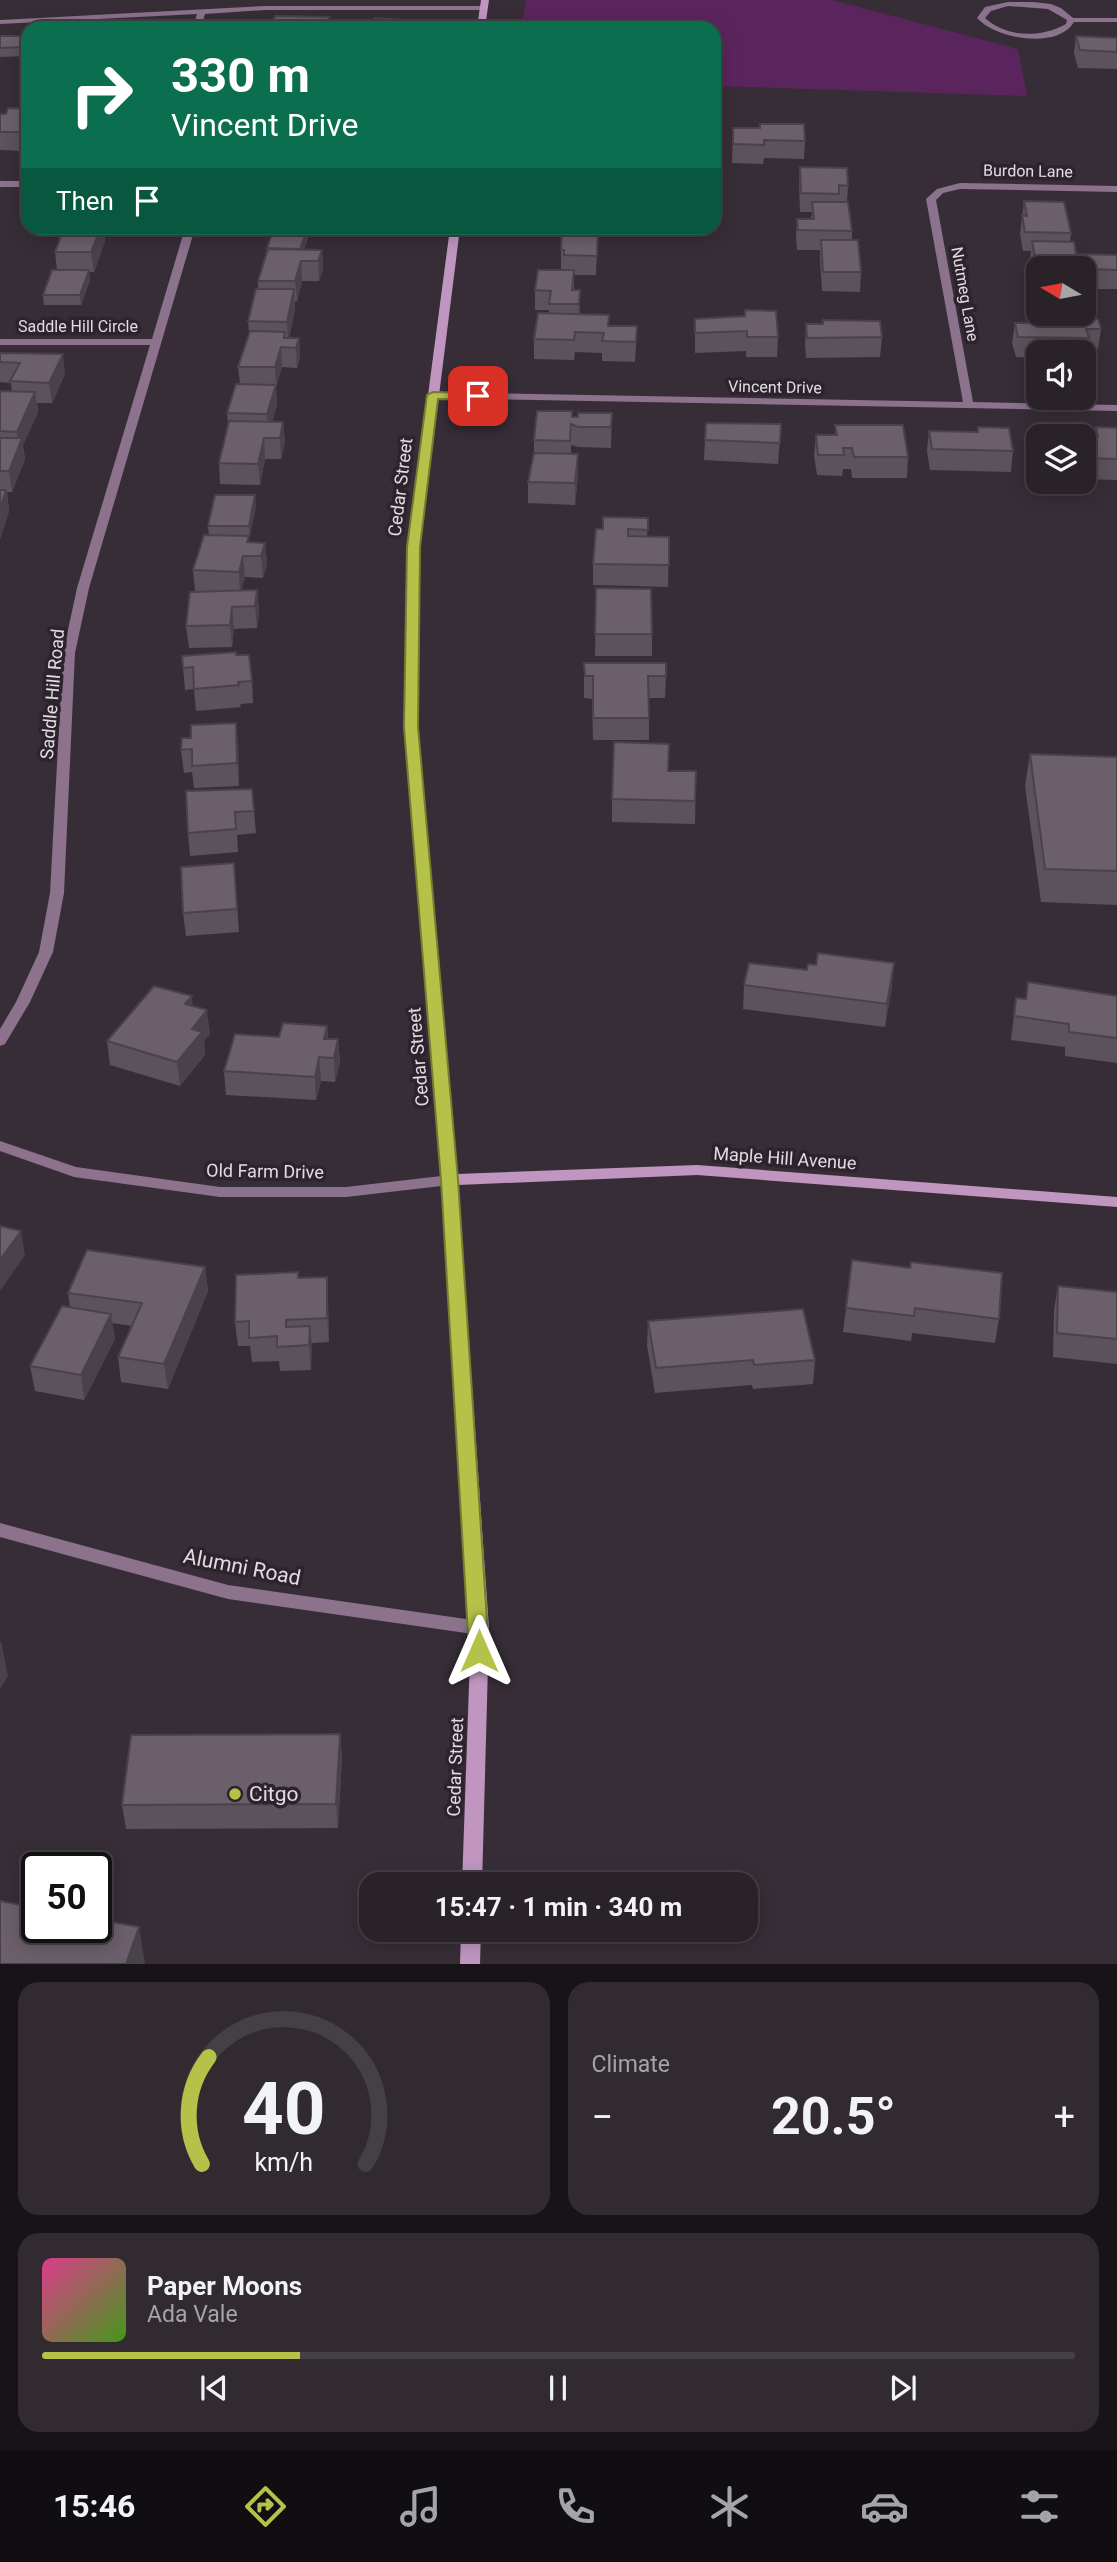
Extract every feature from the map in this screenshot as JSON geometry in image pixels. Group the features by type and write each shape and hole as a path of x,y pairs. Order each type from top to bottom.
{"main road":[{"name":"Cedar Street","path":"454,235 414,547 411,727 450,1180 480,1628 472,1872"},
{"name":"Maple Hill Avenue","path":"450,1180 697,1170 1117,1202"},
{"path":"470,1964 471,1942"}],"street":[{"path":"1022,3 1049,7 1067,15 1071,20 1063,30 1022,35 994,29 981,18 988,9 1022,3"},
{"path":"0,22 202,9 484,4"},
{"path":"199,21 202,9"},
{"path":"1071,20 1117,20"},
{"path":"0,184 21,184"},
{"name":"Burdon Lane","path":"940,191 960,186 1117,188"},
{"name":"Nutmeg Lane","path":"940,191 931,199 969,406"},
{"name":"Saddle Hill Road","path":"0,1041 23,1003 46,952 57,894 69,653 83,588 188,235"},
{"name":"Saddle Hill Circle","path":"0,342 156,342"},
{"name":"Vincent Drive","path":"433,395 1117,408"},
{"name":"Old Farm Drive","path":"0,1146 74,1172 220,1192 345,1192 450,1180"},
{"name":"Alumni Road","path":"0,1530 228,1592 480,1628"}],"shaded area":[{"path":"526,0 832,0 1018,49 1027,96 721,86 721,21 522,21"}],"building":[{"path":"275,16 329,17 328,21 273,21"},
{"path":"375,18 419,21 374,21"},
{"path":"0,36 21,36 21,47 0,48"},
{"path":"1076,36 1117,38 1117,52 1080,50"},
{"path":"8,108 21,109 19,132 0,132 0,114 6,114"},
{"path":"760,124 804,124 805,141 764,140 764,145 733,144 733,128 760,128"},
{"path":"800,167 847,168 848,186 839,185 839,194 801,193"},
{"path":"1024,201 1064,202 1071,233 1025,232 1022,215 1027,216"},
{"path":"812,202 848,202 852,231 798,230 797,219 814,219"},
{"path":"62,235 98,235 91,252 55,252"},
{"path":"272,235 305,235 300,249 267,248"},
{"path":"562,235 598,235 597,256 564,255 564,250 561,250"},
{"path":"821,240 858,240 861,272 823,272"},
{"path":"1032,241 1074,242 1076,254 1117,255 1117,270 1096,269 1096,256 1035,256"},
{"path":"268,249 322,250 318,261 301,261 295,281 258,281"},
{"path":"52,270 89,270 80,295 43,295"},
{"path":"538,270 574,270 572,290 580,290 579,304 549,304 551,291 535,290"},
{"path":"256,289 294,289 287,322 248,321"},
{"path":"745,310 776,311 778,337 747,337 747,331 695,333 695,319 745,316"},
{"path":"538,313 609,315 608,326 637,326 636,342 602,341 604,333 575,332 574,340 534,339"},
{"path":"1098,319 1101,329 1086,329 1089,338 1018,337 1015,323 1026,323 1026,326 1096,326"},
{"path":"823,320 880,321 882,337 807,338 806,324 823,324"},
{"path":"250,331 285,332 284,338 299,338 296,348 281,347 275,367 238,367"},
{"path":"0,353 63,354 49,383 10,381 20,363 0,362"},
{"path":"236,384 276,385 267,414 227,413"},
{"path":"0,391 35,392 17,432 0,431"},
{"path":"537,411 572,411 572,417 578,417 578,413 612,413 611,427 578,427 571,424 570,441 534,440"},
{"path":"229,421 283,422 280,438 264,438 258,464 219,463"},
{"path":"706,423 781,424 780,443 705,440"},
{"path":"835,425 903,425 908,457 854,457 852,448 843,448 844,455 818,455 816,435 837,435"},
{"path":"978,427 1009,428 1013,451 932,449 929,431 978,432"},
{"path":"1096,427 1117,428 1117,459 1096,458"},
{"path":"0,438 22,438 9,471 0,471"},
{"path":"534,453 578,454 575,483 528,482"},
{"path":"0,490 6,490 0,509"},
{"path":"215,495 255,495 249,526 208,526"},
{"path":"603,517 648,518 648,530 628,529 628,536 669,537 669,565 593,564 596,529 603,529"},
{"path":"204,535 249,536 247,542 265,543 261,556 243,556 239,572 193,570"},
{"path":"596,588 651,589 652,634 595,634"},
{"path":"257,590 255,606 232,607 230,625 186,626 190,592"},
{"path":"236,652 236,655 249,655 252,681 238,682 239,685 194,689 193,667 183,668 182,656"},
{"path":"584,663 666,663 666,676 648,676 649,718 593,718 593,676 585,676"},
{"path":"236,723 237,763 192,766 192,749 181,750 182,738 191,738 191,725"},
{"path":"614,742 669,744 668,771 696,771 695,801 612,799"},
{"path":"1030,754 1117,757 1117,871 1045,869"},
{"path":"252,789 254,811 235,812 236,829 188,833 186,791"},
{"path":"234,863 237,909 183,913 181,867"},
{"path":"818,953 894,963 887,1004 744,985 749,963 807,970 808,964 816,965"},
{"path":"1028,982 1117,996 1117,1038 1069,1032 1069,1024 1014,1016 1016,998 1026,999"},
{"path":"154,986 192,996 185,1004 207,1010 192,1029 202,1032 177,1062 107,1041"},
{"path":"283,1023 327,1026 324,1039 338,1039 334,1058 319,1057 315,1077 224,1071 235,1034 279,1037"},
{"path":"0,1226 21,1231 0,1260"},
{"path":"87,1250 205,1267 164,1364 118,1357 142,1303 68,1293"},
{"path":"852,1260 910,1268 911,1262 1002,1273 999,1319 915,1308 914,1316 846,1308"},
{"path":"298,1272 298,1278 327,1277 327,1318 286,1320 286,1327 310,1326 309,1345 277,1347 277,1336 249,1338 249,1321 235,1322 236,1275"},
{"path":"1058,1286 1117,1292 1117,1339 1057,1333"},
{"path":"62,1306 111,1314 81,1375 30,1366"},
{"path":"803,1309 815,1360 754,1365 753,1360 656,1368 648,1321"},
{"name":"Citgo","path":"340,1734 336,1804 122,1805 131,1735"},
{"path":"0,1901 21,1905 21,1943 112,1943 112,1922 139,1927 126,1964 0,1964"}],"place":[{"name":"Citgo","path":"235,1794"}],"route":[{"path":"478,396 433,395 414,547 411,727 450,1180 480,1628 479,1651"}]}
